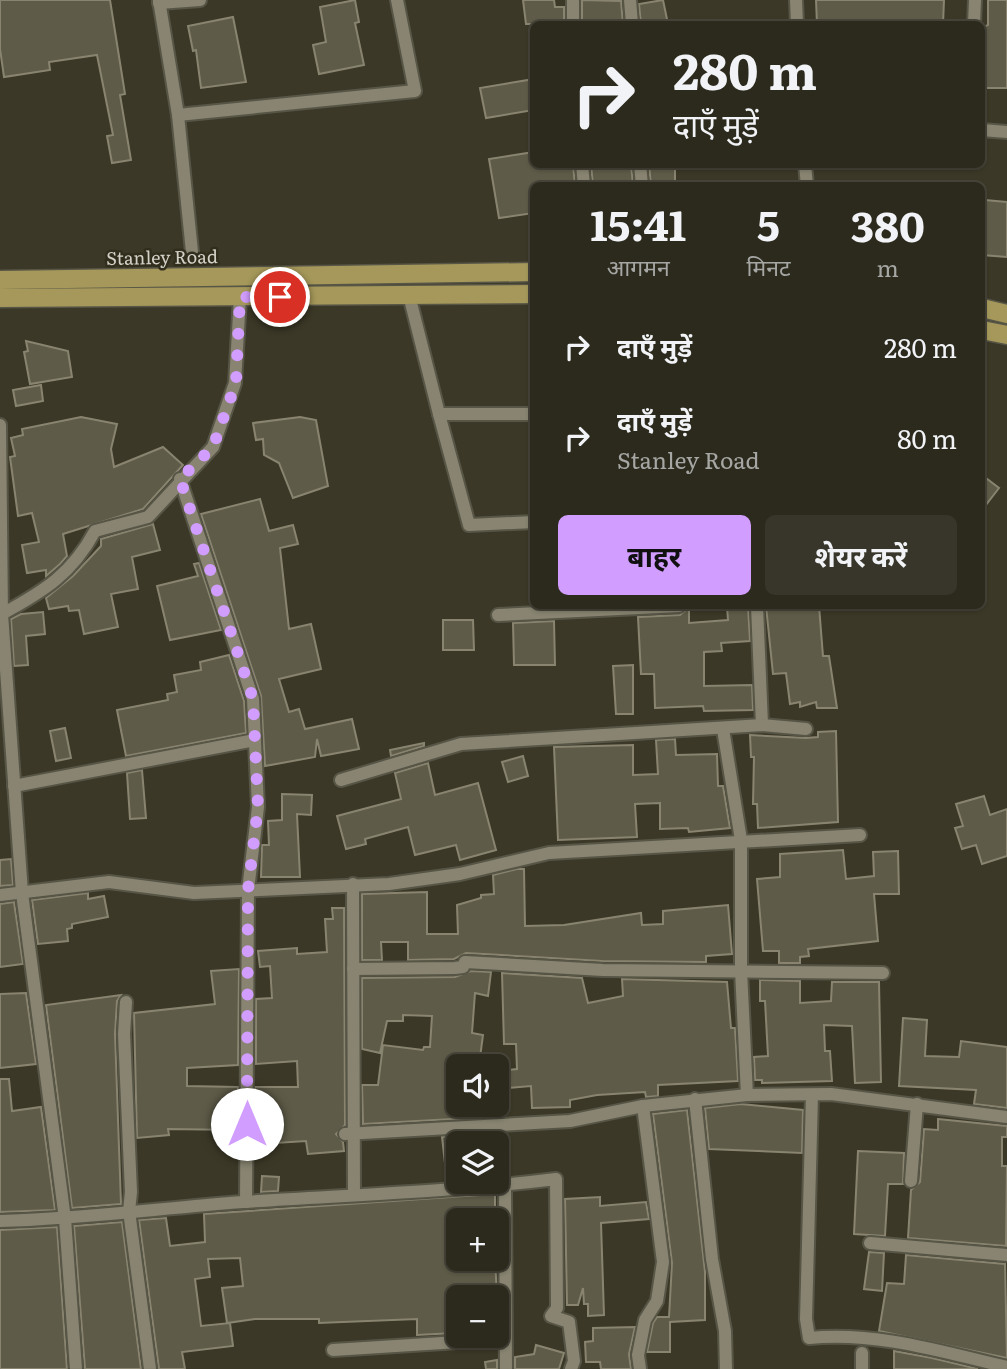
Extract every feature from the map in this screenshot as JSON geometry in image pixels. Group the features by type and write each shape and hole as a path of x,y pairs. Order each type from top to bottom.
{"main road":[{"name":"Stanley Road","path":"0,280 530,272"},
{"path":"0,298 530,294"},
{"path":"985,309 1007,314"},
{"path":"985,331 1007,335"}],"street":[{"path":"192,252 178,115 159,1 200,0"},
{"path":"178,115 415,91 397,0"},
{"path":"573,0 573,21"},
{"path":"630,0 632,21"},
{"path":"796,0 797,21"},
{"path":"974,21 975,0"},
{"path":"985,130 1007,132"},
{"path":"409,295 469,525 530,522"},
{"path":"2,614 46,590 81,558 95,531 148,517 180,479 213,447 236,383 240,297"},
{"path":"439,414 530,414"},
{"path":"0,425 2,614 22,892 65,1219 76,1369"},
{"path":"180,479 253,699 258,807 248,890 246,1202"},
{"path":"499,615 619,609"},
{"path":"757,609 762,725"},
{"path":"341,780 461,744 762,725 806,729"},
{"path":"723,729 741,840 741,970 747,1095"},
{"path":"14,786 255,740"},
{"path":"0,895 109,882 194,893 389,884 460,874 549,853 860,835"},
{"path":"353,884 348,1134 354,1195"},
{"path":"353,969 455,968 463,967 464,962 603,970 883,973"},
{"path":"125,1002 131,1192 129,1211 150,1369"},
{"path":"348,1134 570,1121 695,1098 747,1095 831,1094 1007,1117"},
{"path":"812,1095 806,1319 810,1338 839,1335 897,1342 1007,1367"},
{"path":"695,1098 712,1259 725,1331 726,1369"},
{"path":"911,1181 917,1104"},
{"path":"640,1369 638,1355 645,1320 657,1301 663,1262 643,1106"},
{"path":"509,1185 556,1179 557,1308 551,1316 569,1322 574,1361 571,1369"},
{"path":"0,1221 65,1219 129,1211 446,1189"},
{"path":"505,1194 505,1285"},
{"path":"870,1243 1007,1255"},
{"path":"333,1350 446,1343"},
{"path":"505,1348 506,1369"},
{"path":"862,1353 862,1369"}],"building":[{"path":"0,0 110,0 125,94 120,95 131,160 112,163 107,136 113,135 97,55 49,62 50,70 4,77 0,49"},
{"path":"355,0 359,22 355,23 364,65 319,74 313,45 326,42 320,7"},
{"path":"523,0 554,0 555,7 564,7 564,21 530,21 530,24 526,24"},
{"path":"582,0 621,1 623,21 582,21"},
{"path":"663,0 667,21 641,21 639,4"},
{"path":"816,0 944,0 943,21 817,21"},
{"path":"988,0 1007,0 1007,88 985,88 985,26 988,25"},
{"path":"233,17 246,82 201,88 196,50 193,51 188,26"},
{"path":"530,80 530,111 486,118 480,88"},
{"path":"530,153 530,168 573,168 575,182 530,182 530,214 499,218 489,159"},
{"path":"591,168 631,168 633,182 593,182"},
{"path":"649,168 675,168 675,182 651,182"},
{"path":"985,200 1007,202 1007,257 985,255"},
{"path":"26,341 68,351 72,377 30,384 24,352 28,351"},
{"path":"41,385 43,401 16,406 13,390"},
{"path":"81,417 117,424 111,449 114,467 163,447 183,465 143,509 63,534 67,556 60,564 46,576 46,570 27,573 22,545 39,542 32,513 18,516 10,457 15,456 11,438 23,435 22,429"},
{"path":"300,417 316,420 328,486 293,498 279,463 264,455 263,439 256,440 253,423"},
{"path":"985,477 999,488 985,506"},
{"path":"260,499 269,531 293,525 298,544 280,548 289,629 311,624 321,669 279,679 289,712 299,709 305,729 352,719 359,749 321,756 317,739 315,757 265,766 261,696 201,514"},
{"path":"153,524 160,550 132,557 138,589 111,594 118,627 84,634 79,610 69,611 68,606 49,609 46,598 73,576 101,546 101,539"},
{"path":"199,563 221,630 170,640 157,586 198,576 194,564"},
{"path":"689,609 689,623 728,620 727,609 748,609 750,641 721,643 722,651 704,652 704,686 752,685 753,710 704,711 703,706 655,708 654,674 641,674 638,617 680,615"},
{"path":"766,609 819,609 823,656 829,656 837,708 817,708 816,702 800,707 800,702 790,704 786,673 773,674"},
{"path":"43,612 45,634 26,636 28,665 14,666 11,619 21,614"},
{"path":"443,620 473,620 474,650 443,650"},
{"path":"554,621 555,665 514,665 513,623"},
{"path":"229,655 244,701 246,733 126,756 117,710 168,700 167,694 177,692 174,675 201,670 200,662"},
{"path":"633,665 633,714 616,714 613,666"},
{"path":"65,728 71,758 56,761 50,731"},
{"path":"836,731 838,822 758,828 757,804 753,804 754,757 751,757 750,735 806,738 818,737 818,732"},
{"path":"675,739 676,755 717,754 718,786 723,786 730,828 689,832 688,828 660,829 660,803 635,804 637,837 558,840 554,747 633,745 633,775 658,774 656,740"},
{"path":"424,743 424,746 391,756 390,750"},
{"path":"523,756 528,776 508,782 502,762"},
{"path":"428,763 435,795 478,783 496,850 460,860 456,845 415,855 408,827 365,839 366,844 346,849 337,816 401,799 395,773"},
{"path":"142,770 146,818 130,819 127,773"},
{"path":"282,794 312,795 311,815 297,814 300,877 261,877 262,845 269,845 268,821 282,820"},
{"path":"984,796 990,815 1007,809 1007,856 982,864 976,845 962,849 955,828 963,826 956,804"},
{"path":"843,850 846,879 874,876 873,852 898,851 899,894 874,894 878,941 808,949 809,956 800,957 800,963 779,963 779,951 763,951 757,879 780,877 780,854"},
{"path":"11,859 13,885 0,886 0,860"},
{"path":"524,869 525,926 564,925 641,913 642,925 663,924 663,911 728,905 732,954 706,956 706,962 602,961 466,953 454,959 408,960 408,942 381,942 382,960 362,960 362,894 427,892 427,934 458,934 457,905 481,898 481,895 494,894 493,875"},
{"path":"88,893 88,899 104,896 108,917 72,924 72,928 67,929 68,941 38,944 32,900"},
{"path":"14,902 23,964 0,967 0,904"},
{"path":"332,908 344,908 345,1125 336,1134 343,1142 344,1151 308,1154 306,1141 260,1144 259,1130 255,1130 255,1087 298,1087 297,1061 256,1064 256,999 272,998 270,966 260,967 258,951 297,948 297,954 327,952 325,919 333,919"},
{"path":"239,969 238,1065 187,1068 187,1086 238,1087 238,1130 168,1129 169,1135 137,1138 134,1013 215,1004 211,971"},
{"path":"471,971 491,972 488,996 475,993 472,1033 483,1035 480,1054 446,1054 446,1117 489,1117 363,1124 362,1085 378,1085 383,1045 423,1050 424,1047 430,1047 432,1016 403,1015 403,1021 387,1021 380,1053 362,1049 362,978 455,977"},
{"path":"502,973 582,978 588,1003 623,996 622,979 727,982 731,1028 735,1028 738,1081 658,1085 658,1096 646,1097 645,1092 597,1095 570,1100 570,1107 532,1108 531,1086 509,1088 509,1070 517,1069 516,1044 504,1044"},
{"path":"760,980 800,981 800,1003 831,1001 832,982 879,982 881,1082 855,1083 852,1026 824,1025 825,1051 830,1051 832,1081 762,1083 762,1080 755,1080 754,1057 768,1056 765,1001 760,1001"},
{"path":"26,993 36,1064 0,1068 0,994"},
{"path":"121,995 117,1001 115,1034 121,1204 72,1208 46,1005"},
{"path":"903,1018 927,1020 925,1056 959,1057 961,1041 1007,1047 1007,1108 974,1104 976,1090 899,1086"},
{"path":"0,1079 9,1079 12,1111 41,1107 55,1210 0,1212"},
{"path":"741,1104 803,1110 802,1153 709,1149 705,1108"},
{"path":"687,1110 705,1272 705,1320 670,1322 670,1352 647,1352 653,1323 657,1317 669,1317 672,1263 653,1114"},
{"path":"938,1119 1007,1126 1007,1137 1002,1137 1002,1166 1007,1166 1006,1246 908,1238 911,1190 920,1182 924,1129 938,1130"},
{"path":"442,1137 446,1137 446,1172"},
{"path":"858,1151 904,1153 903,1184 888,1184 885,1236 854,1234"},
{"path":"262,1176 279,1177 278,1191 261,1192"},
{"path":"495,1194 495,1208 446,1208 446,1271 496,1271 496,1285 446,1285 446,1333 417,1335 417,1319 319,1323 319,1319 255,1319 227,1323 222,1288 243,1286 240,1258 208,1259 210,1277 195,1279 201,1326 230,1323 233,1346 182,1352 185,1369 159,1369 139,1220 166,1218 170,1246 205,1242 204,1214"},
{"path":"600,1197 600,1206 646,1202 649,1219 601,1223 604,1315 588,1316 588,1304 584,1304 583,1288 578,1305 567,1305 565,1199"},
{"path":"122,1222 141,1369 85,1369 74,1226"},
{"path":"57,1227 67,1369 0,1369 0,1230"},
{"path":"869,1252 884,1253 882,1291 864,1289"},
{"path":"906,1255 1005,1264 1007,1358 879,1331 887,1283 904,1284"},
{"path":"635,1327 629,1354 631,1369 601,1369 600,1362 586,1362 585,1342 593,1341 593,1328"},
{"path":"536,1345 564,1353 559,1369 515,1369 515,1357 534,1354"},
{"path":"894,1351 932,1358 978,1369 894,1369"},
{"path":"497,1360 497,1369 486,1369 485,1362"}],"route":[{"path":"247,1124 248,890 258,807 253,699 180,479 213,447 236,383 240,297 280,297"}]}
